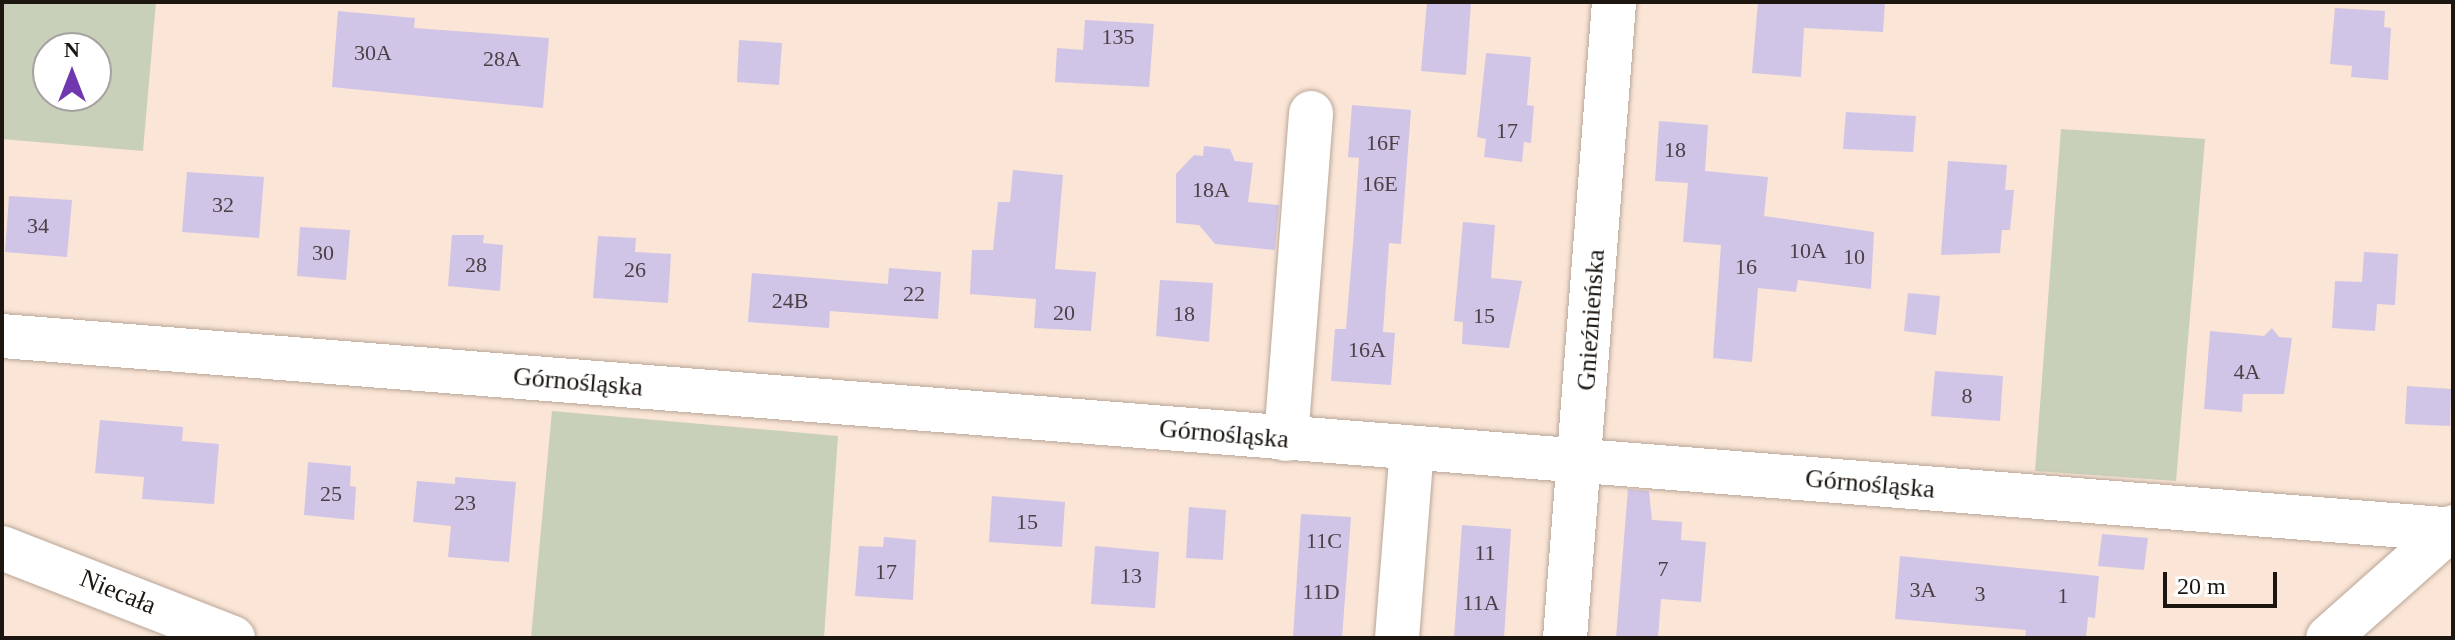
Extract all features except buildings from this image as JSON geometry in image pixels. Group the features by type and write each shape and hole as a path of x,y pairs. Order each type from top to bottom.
{"street":[{"name":"Gnieźnieńska","path":"1565,638 1614,2"},
{"path":"1286,439 1311,113"},
{"name":"Górnośląska","path":"2,336 2450,528"},
{"path":"1397,638 1412,448"},
{"path":"2328,638 2450,528"},
{"name":"Niecała","path":"2,548 233,638"}],"green space":[{"path":"2,2 156,2 143,151 2,139"},
{"path":"2061,129 2205,139 2176,481 2035,471"},
{"path":"552,411 838,436 824,638 531,638"}]}
